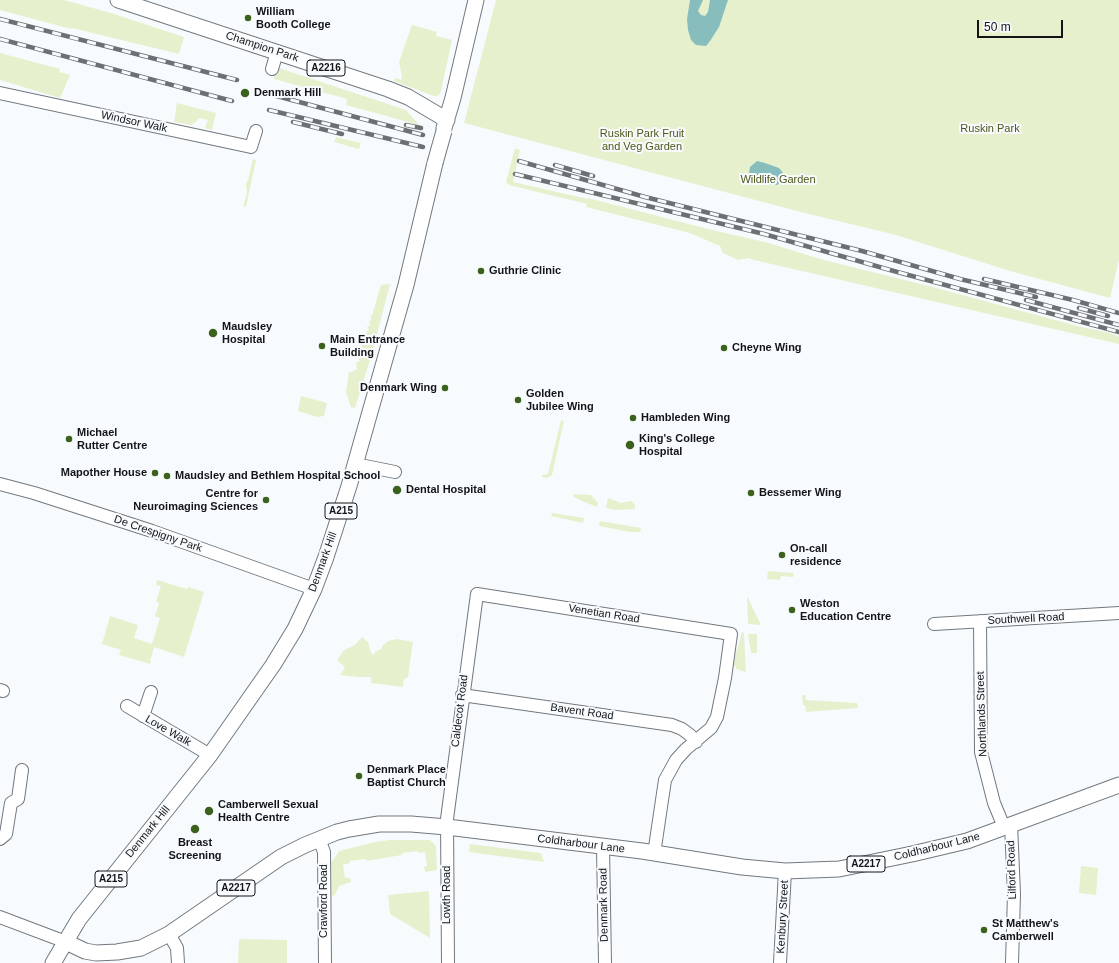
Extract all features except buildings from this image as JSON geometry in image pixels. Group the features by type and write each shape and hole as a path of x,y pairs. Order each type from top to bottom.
{"main road":[{"name":"Champion Park","path":"118,0 388,89 408,97 445,125"},
{"name":"Denmark Hill","path":"52,963 79,919 210,755 273,665 296,629 314,589 356,464 406,285 476,0"},
{"name":"Coldharbour Lane","path":"66,942 85,951 96,953 117,952 141,948 168,934 281,857 319,839 348,829 380,824 411,824 447,827 742,867 786,870 839,869 967,841 1119,785"}],"street":[{"path":"272,69 277,52"},
{"name":"Windsor Walk","path":"0,93 251,147 256,131"},
{"path":"356,464 395,472"},
{"name":"De Crespigny Park","path":"0,484 34,493 152,531 314,589"},
{"name":"Venetian Road","path":"476,594 731,634 717,717 711,728 696,742"},
{"name":"Caldecot Road","path":"447,827 462,695 476,594"},
{"name":"Southwell Road","path":"934,624 1119,613"},
{"name":"Northlands Street","path":"980,621 981,752 994,803 1007,826"},
{"path":"143,716 151,692"},
{"name":"Bavent Road","path":"462,695 672,725 682,729 696,742"},
{"name":"Love Walk","path":"127,706 210,755"},
{"path":"654,854 665,780 676,760 686,749 696,742"},
{"path":"0,839 6,834 11,803 18,799 22,770"},
{"name":"Lilford Road","path":"1007,826 1014,894 1012,963"},
{"name":"Lowth Road","path":"447,827 448,963"},
{"name":"Crawford Road","path":"319,839 324,852 324,963"},
{"name":"Denmark Road","path":"603,847 605,963"},
{"name":"Kenbury Street","path":"780,963 786,870"},
{"path":"0,917 25,925 66,942"},
{"path":"168,934 177,948 178,963"}],"green space":[{"path":"0,0 64,0 111,13 184,37 179,54 71,29 0,10"},
{"name":"Ruskin Park","path":"496,0 1119,0 1119,260 1110,298 1010,271 896,235 797,211 464,123"},
{"path":"412,25 437,32 436,36 452,40 441,91 437,96 394,81 395,78 401,80 402,78 399,62"},
{"path":"0,53 60,69 59,72 70,75 60,98 0,80"},
{"path":"276,67 406,110 419,125 346,105 347,99 274,79"},
{"path":"177,103 216,113 212,130 205,128 208,120 199,118 192,125 174,122"},
{"path":"336,137 361,143 359,149 334,142"},
{"path":"515,148 520,150 513,182 588,198 765,242 824,260 929,286 1077,326 1110,333 1119,336 1119,344 748,258 738,260 723,253 720,246 690,233 586,207 587,204 509,185 506,182"},
{"path":"253,159 256,160 246,207 243,206 247,193 246,184"},
{"path":"390,284 371,357 355,408 351,407 346,392 349,372 357,369 356,363 360,361 358,357 361,355 359,352 363,350 361,346 364,344 363,340 367,336 366,332 369,330 367,327 370,325 369,321 372,320 370,316 373,314 381,285"},
{"path":"301,396 327,403 324,416 317,417 298,411"},
{"path":"561,420 564,421 552,475 547,478 542,477 542,475 548,474"},
{"path":"573,494 591,495 598,503 597,507 574,497"},
{"path":"608,498 621,503 631,501 635,505 635,509 615,510 606,508"},
{"path":"552,513 584,518 583,523 551,516"},
{"path":"600,521 641,528 640,532 630,532 599,526"},
{"path":"768,571 794,573 793,577 781,576 780,580 767,579"},
{"path":"157,580 187,589 188,587 204,592 184,657 154,647 150,664 119,655 121,650 102,644 110,616 138,625 134,638 152,644 160,618 155,616 159,603 156,601 161,586 156,585"},
{"path":"747,596 761,625 748,624"},
{"path":"742,632 744,633 746,672 736,669 733,664"},
{"path":"748,634 757,634 757,653 751,653"},
{"path":"362,637 368,642 371,653 374,655 375,652 381,649 388,641 397,639 413,642 408,677 404,679 403,687 371,683 371,677 340,675 345,667 337,660 344,650 355,645"},
{"path":"802,695 805,695 806,700 857,703 858,708 806,712 805,705 803,705"},
{"path":"390,840 430,840 436,846 437,870 425,872 424,867 427,866 425,852 418,853 418,851 367,861 366,859 350,861 350,863 343,865 345,878 350,878 351,882 339,886 335,895 332,896 331,863 339,851 375,842"},
{"path":"470,844 541,853 544,862 469,852"},
{"path":"1081,866 1098,868 1096,895 1079,893"},
{"path":"429,891 430,938 390,914 388,895"},
{"path":"239,939 287,940 287,963 238,963"}],"water":[{"path":"690,0 703,0 698,11 701,15 705,16 708,12 710,0 728,0 719,27 706,46 696,45 691,40 687,19"},
{"path":"757,161 779,168 784,174 783,180 777,185 767,184 758,180 749,173 750,167"}],"railway":[{"path":"0,19 237,80"},
{"path":"0,39 232,101"},
{"path":"273,95 423,135"},
{"path":"269,110 423,147"},
{"path":"293,122 342,134"},
{"path":"406,125 421,128"},
{"path":"519,161 645,197 862,251 960,279 1036,297"},
{"path":"555,165 593,176"},
{"path":"515,174 764,234 1119,332"},
{"path":"984,279 1073,300 1119,313"},
{"path":"1026,300 1119,325"},
{"path":"1079,308 1108,316"}],"place":[{"name":"William Booth College","path":"248,18"},
{"name":"Denmark Hill","path":"245,93"},
{"name":"Guthrie Clinic","path":"481,271"},
{"name":"Maudsley Hospital","path":"213,333"},
{"name":"Main Entrance Building","path":"322,346"},
{"name":"Cheyne Wing","path":"724,348"},
{"name":"Denmark Wing","path":"445,388"},
{"name":"Golden Jubilee Wing","path":"518,400"},
{"name":"Hambleden Wing","path":"633,418"},
{"name":"Michael Rutter Centre","path":"69,439"},
{"name":"King's College Hospital","path":"630,445"},
{"name":"Mapother House","path":"155,473"},
{"name":"Maudsley and Bethlem Hospital School","path":"167,476"},
{"name":"Dental Hospital","path":"397,490"},
{"name":"Bessemer Wing","path":"751,493"},
{"name":"Centre for Neuroimaging Sciences","path":"266,500"},
{"name":"On-call residence","path":"782,555"},
{"name":"Weston Education Centre","path":"792,610"},
{"name":"Denmark Place Baptist Church","path":"359,776"},
{"name":"Camberwell Sexual Health Centre","path":"209,811"},
{"name":"Breast Screening","path":"195,829"},
{"name":"St Matthew's Camberwell","path":"984,930"}],"park label":[{"name":"Ruskin Park Fruit and Veg Garden","path":"642,140"},
{"name":"Wildlife Garden","path":"778,180"}]}
